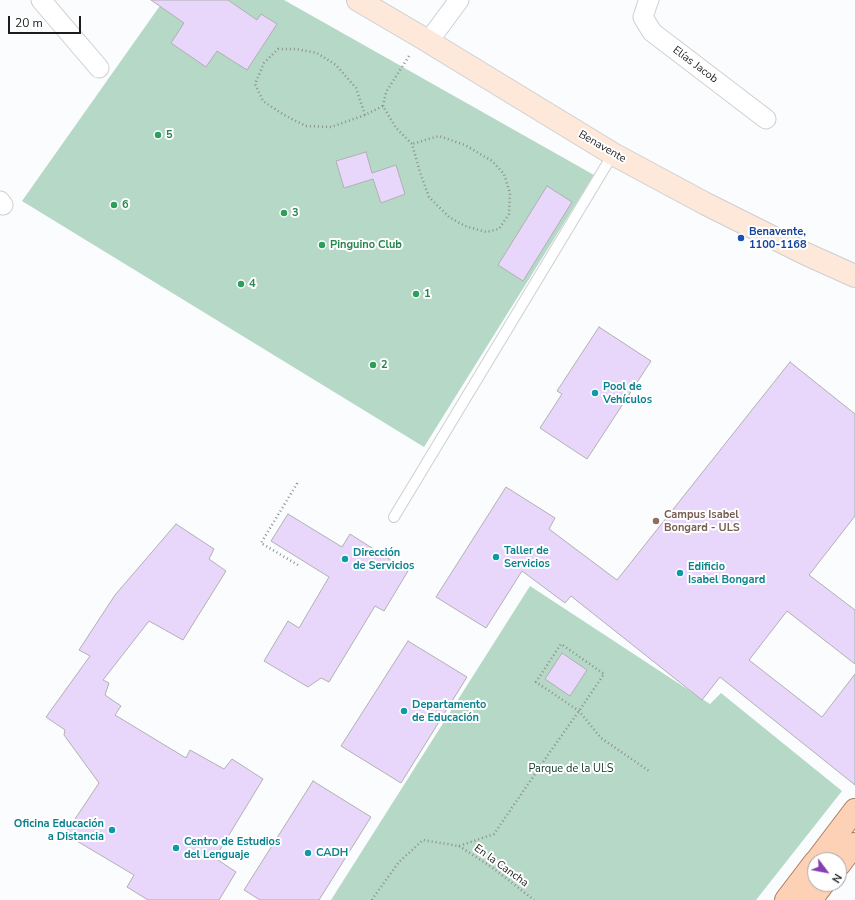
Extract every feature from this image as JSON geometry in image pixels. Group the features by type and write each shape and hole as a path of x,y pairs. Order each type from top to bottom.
{"main road":[{"name":"Benavente","path":"358,0 613,154 706,204 806,254 855,276"},
{"path":"823,852 855,810"},
{"path":"847,854 855,844"},
{"path":"786,900 807,873"},
{"path":"811,900 818,892"}],"street":[{"path":"42,0 98,68"},
{"path":"424,39 459,0"},
{"name":"Elías Jacob","path":"649,0 644,17 652,32 766,119"}],"lane":[{"path":"394,517 613,154"}],"path":[{"path":"412,144 440,136 465,145 492,160 504,174 510,192 509,214 499,229 486,232 465,226 449,217 429,197 412,144 396,128 383,106 386,92 424,39"},
{"path":"365,115 356,88 336,65 317,53 278,49 264,62 255,84 263,101 284,115 306,126 331,127 365,115 383,106"},
{"path":"298,482 261,543 298,565"},
{"path":"372,900 399,862 423,840 459,846 494,834 579,711 604,674 561,644 536,682 579,711 601,738 649,771"},
{"name":"En la Cancha","path":"459,846 493,868 534,900"}],"green space":[{"name":"Pinguino Club","path":"164,0 284,0 594,175 424,447 22,201"},
{"name":"Parque de la ULS","path":"530,586 710,704 721,693 842,791 756,900 331,900"}],"building":[{"path":"151,0 228,0 257,20 261,14 277,24 247,70 217,51 206,67 171,43 184,23"},
{"path":"366,152 372,173 396,165 405,194 381,203 373,179 344,188 336,161"},
{"path":"547,186 572,202 523,281 498,265"},
{"name":"Pool de Vehículos","path":"599,327 651,361 587,459 540,428 562,394 557,391"},
{"name":"Edificio Isabel Bongard","path":"790,362 855,414 855,516 809,575 855,610 855,664 787,611 749,660 822,717 855,674 855,785 720,677 702,700 571,596 565,603 522,571 486,628 436,597 506,487 555,518 549,529 617,580"},
{"path":"288,514 342,547 350,534 408,571 384,611 375,606 329,682 321,678 308,687 264,661 288,621 299,628 329,577 271,541"},
{"path":"176,524 214,549 209,559 226,571 183,640 149,621 103,680 109,683 105,695 121,706 115,715 186,758 190,750 224,769 232,759 263,779 215,858 236,872 219,900 148,900 127,887 134,875 65,834 99,783 64,735 65,730 46,717 90,656 79,650 115,595"},
{"name":"Departamento de Educación","path":"408,641 467,677 401,783 341,746"},
{"path":"562,653 587,670 570,696 545,679"},
{"name":"CADH","path":"313,781 371,817 319,900 260,900 244,890"}],"place":[{"name":"5","path":"158,135"},
{"name":"6","path":"114,205"},
{"name":"3","path":"284,213"},
{"name":"Benavente, 1100-1168","path":"741,238"},
{"name":"Pinguino Club","path":"322,245"},
{"name":"4","path":"241,284"},
{"name":"1","path":"416,294"},
{"name":"2","path":"373,365"},
{"name":"Pool de Vehículos","path":"595,393"},
{"name":"Campus Isabel Bongard - ULS","path":"656,521"},
{"name":"Taller de Servicios","path":"496,557"},
{"name":"Dirección de Servicios","path":"345,559"},
{"name":"Edificio Isabel Bongard","path":"680,573"},
{"name":"Departamento de Educación","path":"404,711"},
{"name":"Oficina Educación a Distancia","path":"112,830"},
{"name":"Centro de Estudios del Lenguaje","path":"176,848"},
{"name":"CADH","path":"308,853"}]}
